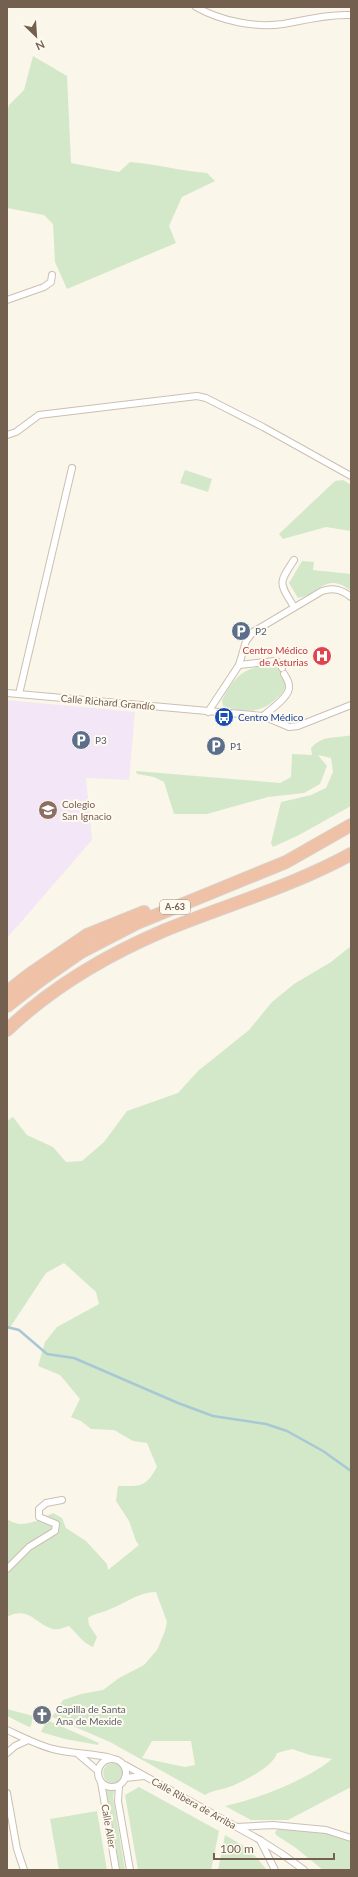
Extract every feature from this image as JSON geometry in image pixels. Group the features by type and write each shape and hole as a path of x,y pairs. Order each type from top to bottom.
{"highway":[{"path":"7,984 52,953 87,935 234,876 351,825"},
{"name":"A-63","path":"7,1006 42,979 95,945 137,923 286,862 351,825"},
{"name":"A-63","path":"7,1030 37,1004 118,952 170,929 290,884 351,854"},
{"path":"7,992 30,974 87,935"}],"street":[{"path":"196,7 208,13 227,19 258,25 282,24 316,17 351,15"},
{"path":"7,300 44,287 51,282 52,275"},
{"path":"7,435 16,432 39,415 197,396 206,398 263,427 351,476"},
{"path":"19,694 72,468"},
{"path":"294,560 281,584 294,607"},
{"path":"208,712 238,665 246,641 253,632 322,591 330,588 340,590 351,597"},
{"path":"238,665 275,660 280,663 289,685 289,692 262,716"},
{"name":"Calle Richard Grandío","path":"7,693 262,716 289,726 298,726 351,705"},
{"path":"7,1569 29,1547 55,1531 56,1524 39,1516 39,1509 46,1503 62,1500"},
{"path":"7,1730 28,1740 53,1749 78,1754 95,1754 117,1759 124,1765 126,1772 125,1778 119,1786 110,1787 101,1782 98,1771 78,1754"},
{"path":"7,1753 15,1746 28,1740"},
{"path":"98,1771 102,1763 111,1758"},
{"name":"Calle Ribera de Arriba","path":"124,1765 260,1840 304,1870"},
{"name":"Calle Ribera de Arriba","path":"125,1778 144,1776"},
{"name":"Calle Aller","path":"101,1782 116,1870"},
{"name":"Calle Aller","path":"119,1786 118,1801 130,1870"},
{"path":"7,1793 17,1850 24,1870"},
{"path":"237,1827 273,1825 326,1830 351,1838"},
{"path":"260,1840 275,1870"}],"shaded area":[{"name":"Colegio San Ignacio","path":"7,700 135,712 129,780 86,778 92,840 7,938"}],"green space":[{"path":"33,56 67,76 71,163 119,172 130,162 140,163 207,173 215,181 182,197 169,226 176,243 67,289 55,262 53,224 44,215 7,208 7,113 9,105 24,90"},
{"path":"185,470 212,479 208,492 180,483"},
{"path":"343,480 351,485 351,531 326,527 283,539 279,534 335,481"},
{"path":"302,561 314,562 313,570 351,574 351,591 342,585 335,583 323,586 306,596 298,598 289,583"},
{"path":"266,665 275,665 277,667 286,685 284,691 277,698 265,707 252,711 238,710 223,706 222,700 230,686 239,676 250,669"},
{"path":"351,735 351,806 299,835 273,847 271,843 281,802 311,795 326,788 333,772 331,758 318,755 327,766 320,784 304,793 268,797 207,814 174,814 164,782 154,777 137,774 136,771 280,783 291,777 292,754 312,755 311,748 320,741"},
{"path":"351,946 351,1787 288,1820 251,1820 225,1806 252,1799 281,1788 322,1767 332,1759 310,1755 292,1749 277,1753 270,1764 249,1778 242,1782 205,1795 110,1742 52,1717 63,1700 81,1694 103,1690 119,1678 144,1665 157,1650 167,1622 156,1592 138,1596 114,1608 88,1618 89,1625 97,1637 93,1647 83,1641 69,1626 60,1629 52,1629 31,1616 20,1613 7,1617 7,1519 19,1524 24,1524 36,1521 53,1513 62,1518 66,1528 86,1541 107,1564 108,1570 139,1545 136,1541 129,1521 116,1501 118,1486 137,1486 142,1484 149,1479 157,1467 147,1443 133,1441 114,1430 91,1429 81,1421 71,1417 80,1399 60,1375 38,1366 45,1342 57,1327 99,1304 96,1292 64,1263 46,1273 7,1332 7,1121 13,1117 27,1135 53,1147 66,1162 82,1161 104,1142 127,1111 178,1093 198,1071 249,1030 272,1002 294,984 331,962","holes":["152,1741 191,1741 195,1765 185,1767 142,1758"]},
{"path":"7,1709 33,1716 31,1726 29,1727 7,1716"},
{"path":"47,1720 99,1743 98,1745 65,1739 41,1732"},
{"path":"113,1763 120,1766 123,1773 120,1780 113,1783 106,1780 103,1773 106,1766"},
{"path":"139,1787 219,1831 211,1870 138,1870 125,1795"},
{"path":"106,1790 114,1791 113,1797 125,1870 120,1870"},
{"path":"97,1811 107,1870 59,1870 50,1819"},
{"path":"279,1828 324,1831 351,1841 351,1870 323,1870 296,1848 276,1835 275,1832"},
{"path":"225,1835 249,1849 267,1870 218,1870"}],"waterway":[{"path":"7,1327 19,1330 47,1354 74,1358 178,1403 213,1416 266,1424 287,1431 323,1451 351,1471"}],"place":[{"name":"P2","path":"241,631"},
{"name":"Centro Médico de Asturias","path":"322,656"},
{"name":"Centro Médico","path":"224,717"},
{"name":"P3","path":"81,740"},
{"name":"P1","path":"216,746"},
{"name":"Colegio San Ignacio","path":"48,810"},
{"name":"Capilla de Santa Ana de Mexide","path":"42,1715"}]}
